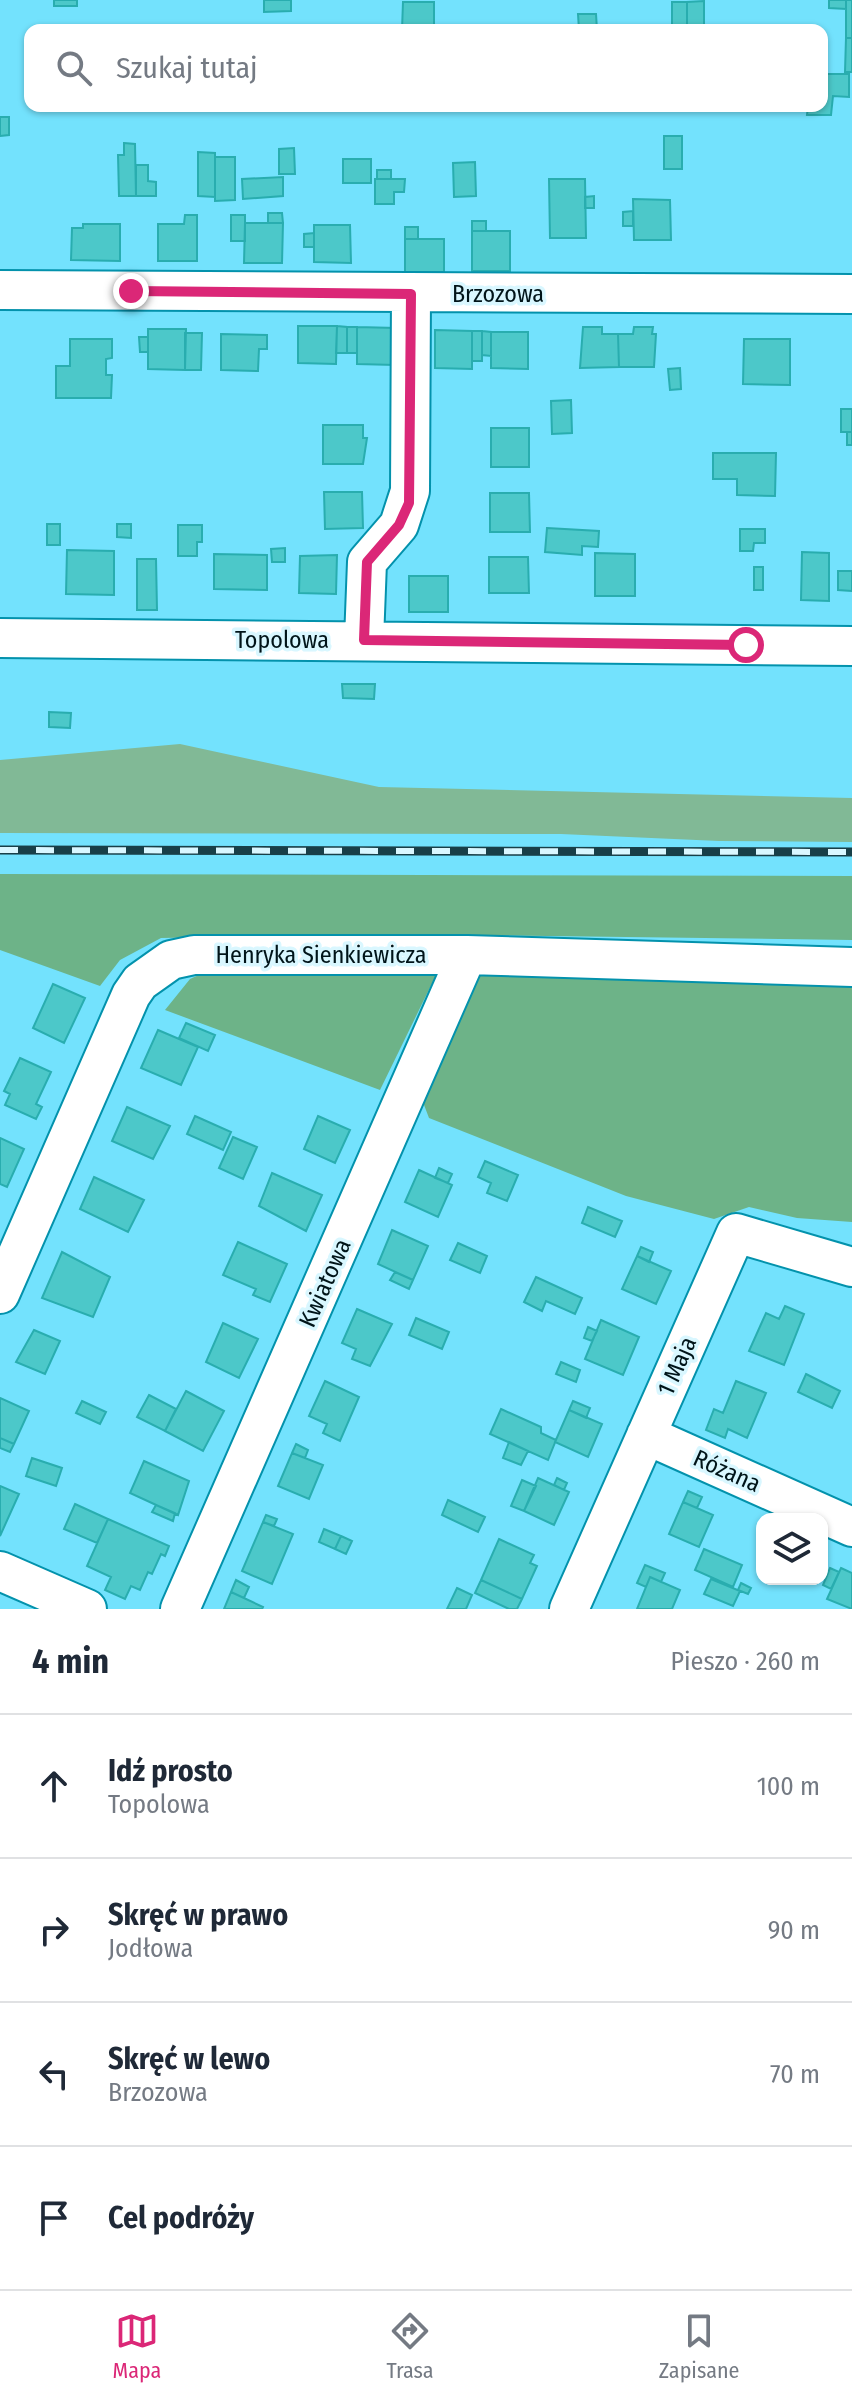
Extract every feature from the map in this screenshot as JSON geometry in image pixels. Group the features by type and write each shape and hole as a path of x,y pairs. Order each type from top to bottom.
{"street":[{"name":"Brzozowa","path":"0,290 852,294"},
{"path":"364,640 367,562 399,525 409,503 411,294"},
{"name":"Topolowa","path":"0,638 852,646"},
{"name":"Henryka Sienkiewicza","path":"0,1294 131,995 152,972 171,960 194,955 467,955 852,967"},
{"name":"Kwiatowa","path":"180,1609 467,955"},
{"name":"1 Maja","path":"569,1609 736,1233 852,1267"},
{"name":"Różana","path":"646,1435 852,1527"},
{"path":"0,1571 87,1609"}],"green space":[{"path":"180,744 379,787 852,798 852,842 719,841 561,834 0,833 0,760"},
{"path":"0,874 852,876 852,940 384,934 161,938 120,960 100,986 0,950"},
{"path":"441,965 380,1090 165,1010 190,979 212,969"},
{"path":"474,969 852,982 852,1222 797,1218 749,1207 714,1219 626,1196 429,1118 421,1097"}],"building":[{"path":"54,0 77,0 77,6 54,6"},
{"path":"264,0 291,0 291,11 264,12"},
{"path":"829,0 846,0 846,9 829,8"},
{"path":"846,0 852,0 852,38 846,38"},
{"path":"704,1 704,24 687,24 687,2"},
{"path":"403,2 434,2 434,24 402,24"},
{"path":"672,2 687,2 687,24 672,24"},
{"path":"578,14 596,14 597,24 579,24"},
{"path":"846,38 852,38 852,72 845,72"},
{"path":"828,74 849,74 849,97 833,96 831,115 807,115 807,112 828,112"},
{"path":"0,117 9,117 9,135 0,136"},
{"path":"664,136 682,136 682,169 664,169"},
{"path":"124,143 135,144 136,196 119,196 118,155 124,155"},
{"path":"294,148 295,174 279,174 279,149"},
{"path":"198,152 215,153 215,197 198,196"},
{"path":"215,157 235,157 235,200 215,201"},
{"path":"343,159 371,159 371,183 343,183"},
{"path":"475,162 476,196 454,197 453,163"},
{"path":"136,165 148,165 148,181 156,182 156,196 136,196"},
{"path":"377,170 391,170 391,179 377,179"},
{"path":"283,177 283,196 243,199 242,179"},
{"path":"375,179 405,179 404,192 394,192 394,204 375,204"},
{"path":"549,179 585,179 586,238 550,238"},
{"path":"594,196 594,208 585,208 585,197"},
{"path":"633,199 670,200 671,240 634,240"},
{"path":"633,211 633,226 623,226 623,212"},
{"path":"268,213 282,213 283,223 268,223"},
{"path":"185,215 197,215 197,261 158,261 158,224 184,224"},
{"path":"231,215 245,215 245,241 231,241"},
{"path":"472,221 486,221 486,231 472,231"},
{"path":"245,223 283,223 282,263 244,263"},
{"path":"83,224 120,224 120,261 71,260 72,228 83,228"},
{"path":"314,225 350,225 351,263 314,262"},
{"path":"405,227 418,227 418,239 405,239"},
{"path":"472,231 510,231 510,271 472,271"},
{"path":"314,233 314,247 304,247 304,234"},
{"path":"405,239 444,239 444,272 405,272"},
{"path":"298,326 337,326 336,364 298,363"},
{"path":"337,326 347,327 347,353 336,353"},
{"path":"347,327 357,327 357,353 347,353"},
{"path":"357,327 396,328 395,365 357,364"},
{"path":"583,327 602,327 602,334 618,334 619,367 580,368"},
{"path":"634,327 653,327 652,334 656,334 654,367 619,367 618,334 633,334"},
{"path":"148,329 186,329 185,370 148,369"},
{"path":"435,330 472,331 472,369 435,368"},
{"path":"472,331 482,331 482,361 472,361"},
{"path":"482,331 491,332 491,356 482,355"},
{"path":"491,332 528,332 528,369 491,368"},
{"path":"185,333 202,333 201,370 185,370"},
{"path":"221,334 267,335 267,349 259,349 258,371 221,370"},
{"path":"139,337 148,337 148,352 140,352"},
{"path":"70,339 112,339 112,358 106,359 106,375 112,375 111,398 56,398 56,366 70,366"},
{"path":"744,339 790,339 790,385 743,384"},
{"path":"680,368 681,389 670,390 668,369"},
{"path":"571,400 572,433 552,434 551,401"},
{"path":"841,409 852,409 852,432 841,432"},
{"path":"323,425 363,425 363,438 367,438 363,464 323,464"},
{"path":"491,428 529,428 529,467 491,467"},
{"path":"847,432 852,432 852,445 847,445"},
{"path":"713,453 776,453 775,496 737,495 737,479 713,479"},
{"path":"324,492 362,492 363,528 325,529"},
{"path":"490,493 529,493 530,532 490,532"},
{"path":"47,524 60,524 60,545 47,545"},
{"path":"117,524 131,524 131,538 117,537"},
{"path":"178,525 202,525 202,542 197,542 197,556 178,556"},
{"path":"547,528 599,531 598,547 582,546 582,555 545,552"},
{"path":"740,529 765,529 765,543 754,543 753,551 740,551"},
{"path":"285,548 285,562 272,562 271,549"},
{"path":"67,550 114,551 114,595 66,594"},
{"path":"802,552 829,553 829,601 801,600"},
{"path":"595,553 635,554 635,596 595,596"},
{"path":"214,554 267,555 267,590 214,589"},
{"path":"337,555 336,594 299,593 300,556"},
{"path":"489,557 528,557 529,593 489,593"},
{"path":"137,559 156,559 157,610 137,610"},
{"path":"754,567 763,567 763,590 754,590"},
{"path":"838,571 852,571 852,591 838,590"},
{"path":"409,576 448,576 448,612 409,612"},
{"path":"342,684 375,684 374,699 343,698"},
{"path":"49,712 71,713 70,728 49,727"},
{"path":"53,984 85,998 64,1043 33,1028"},
{"path":"186,1023 215,1035 208,1051 179,1038"},
{"path":"158,1030 198,1047 181,1085 141,1068"},
{"path":"20,1058 51,1072 36,1104 42,1107 36,1119 5,1105 10,1094 4,1091"},
{"path":"127,1107 170,1126 153,1159 112,1141"},
{"path":"195,1116 231,1132 223,1150 187,1134"},
{"path":"318,1116 350,1130 335,1163 304,1149"},
{"path":"233,1137 257,1147 243,1179 219,1168"},
{"path":"0,1138 24,1149 7,1187 0,1184"},
{"path":"485,1161 518,1175 507,1201 487,1193 491,1183 478,1177"},
{"path":"439,1168 452,1174 448,1183 435,1178"},
{"path":"419,1170 452,1185 438,1217 405,1202"},
{"path":"272,1173 322,1195 306,1231 259,1206"},
{"path":"94,1177 144,1200 128,1232 80,1209"},
{"path":"588,1207 622,1221 615,1237 582,1223"},
{"path":"392,1230 428,1246 413,1280 378,1264"},
{"path":"238,1242 287,1264 270,1302 253,1295 256,1289 223,1275"},
{"path":"458,1243 487,1256 480,1273 450,1260"},
{"path":"641,1247 653,1252 649,1262 637,1256"},
{"path":"62,1252 110,1277 93,1317 42,1298"},
{"path":"637,1256 671,1271 656,1304 622,1289"},
{"path":"395,1272 413,1280 409,1289 390,1280"},
{"path":"536,1277 582,1298 575,1314 546,1301 542,1311 524,1302"},
{"path":"785,1306 804,1314 784,1365 749,1351 766,1313 779,1319"},
{"path":"357,1309 392,1324 370,1366 352,1359 356,1349 342,1343"},
{"path":"416,1318 449,1332 442,1349 409,1335"},
{"path":"601,1320 639,1337 623,1375 585,1359"},
{"path":"223,1323 258,1339 239,1378 206,1362"},
{"path":"588,1327 597,1331 592,1341 584,1338"},
{"path":"34,1330 60,1341 45,1374 16,1362"},
{"path":"561,1362 580,1370 576,1382 556,1374"},
{"path":"806,1374 840,1391 832,1408 798,1392"},
{"path":"325,1381 359,1397 340,1441 323,1433 327,1424 309,1416"},
{"path":"736,1381 766,1393 747,1438 728,1429 725,1438 706,1430 714,1409 723,1413"},
{"path":"186,1391 224,1411 203,1451 165,1431"},
{"path":"149,1395 176,1409 165,1431 137,1417"},
{"path":"0,1398 29,1411 14,1444 0,1438"},
{"path":"82,1401 106,1412 100,1424 76,1413"},
{"path":"573,1401 590,1408 586,1418 569,1410"},
{"path":"501,1409 541,1427 541,1433 556,1440 548,1460 490,1434"},
{"path":"569,1410 602,1424 588,1457 555,1442"},
{"path":"0,1438 14,1444 10,1452 0,1448"},
{"path":"509,1442 528,1451 521,1465 503,1458"},
{"path":"296,1444 308,1450 305,1458 292,1453"},
{"path":"292,1453 323,1465 309,1499 278,1486"},
{"path":"32,1458 62,1468 56,1486 26,1476"},
{"path":"144,1461 189,1481 178,1515 130,1493"},
{"path":"538,1478 569,1492 554,1525 524,1511"},
{"path":"557,1478 567,1483 564,1490 554,1485"},
{"path":"522,1480 536,1486 524,1511 511,1506"},
{"path":"0,1486 19,1494 0,1536"},
{"path":"688,1491 702,1497 697,1508 683,1502"},
{"path":"448,1500 485,1517 478,1532 442,1515"},
{"path":"683,1502 713,1515 699,1547 669,1534"},
{"path":"75,1504 108,1519 97,1543 64,1529"},
{"path":"156,1505 175,1513 173,1521 152,1512"},
{"path":"266,1515 277,1519 274,1526 263,1522"},
{"path":"108,1519 169,1546 165,1556 161,1554 152,1574 148,1572 140,1590 131,1586 125,1599 105,1590 111,1577 87,1566"},
{"path":"263,1522 293,1534 272,1584 242,1571"},
{"path":"324,1529 341,1536 335,1549 319,1542"},
{"path":"341,1536 352,1541 346,1554 335,1549"},
{"path":"499,1539 534,1555 530,1563 537,1566 522,1599 481,1580"},
{"path":"704,1549 742,1565 733,1587 695,1570"},
{"path":"645,1565 665,1573 661,1582 650,1577 646,1587 637,1583"},
{"path":"830,1568 839,1572 831,1589 823,1585 828,1585"},
{"path":"841,1568 852,1573 852,1609 827,1599"},
{"path":"650,1577 680,1590 672,1609 637,1609"},
{"path":"711,1579 740,1591 733,1606 704,1594"},
{"path":"236,1580 249,1587 244,1598 231,1592"},
{"path":"481,1580 522,1599 517,1609 509,1609 475,1593"},
{"path":"741,1583 751,1588 748,1594 738,1590"},
{"path":"457,1588 472,1595 466,1609 447,1609"},
{"path":"231,1592 263,1607 262,1609 224,1609"}],"railway":[{"path":"0,850 852,852"}],"route":[{"path":"131,291 411,294 409,503 399,525 372,552 367,562 364,640 746,645"}]}
